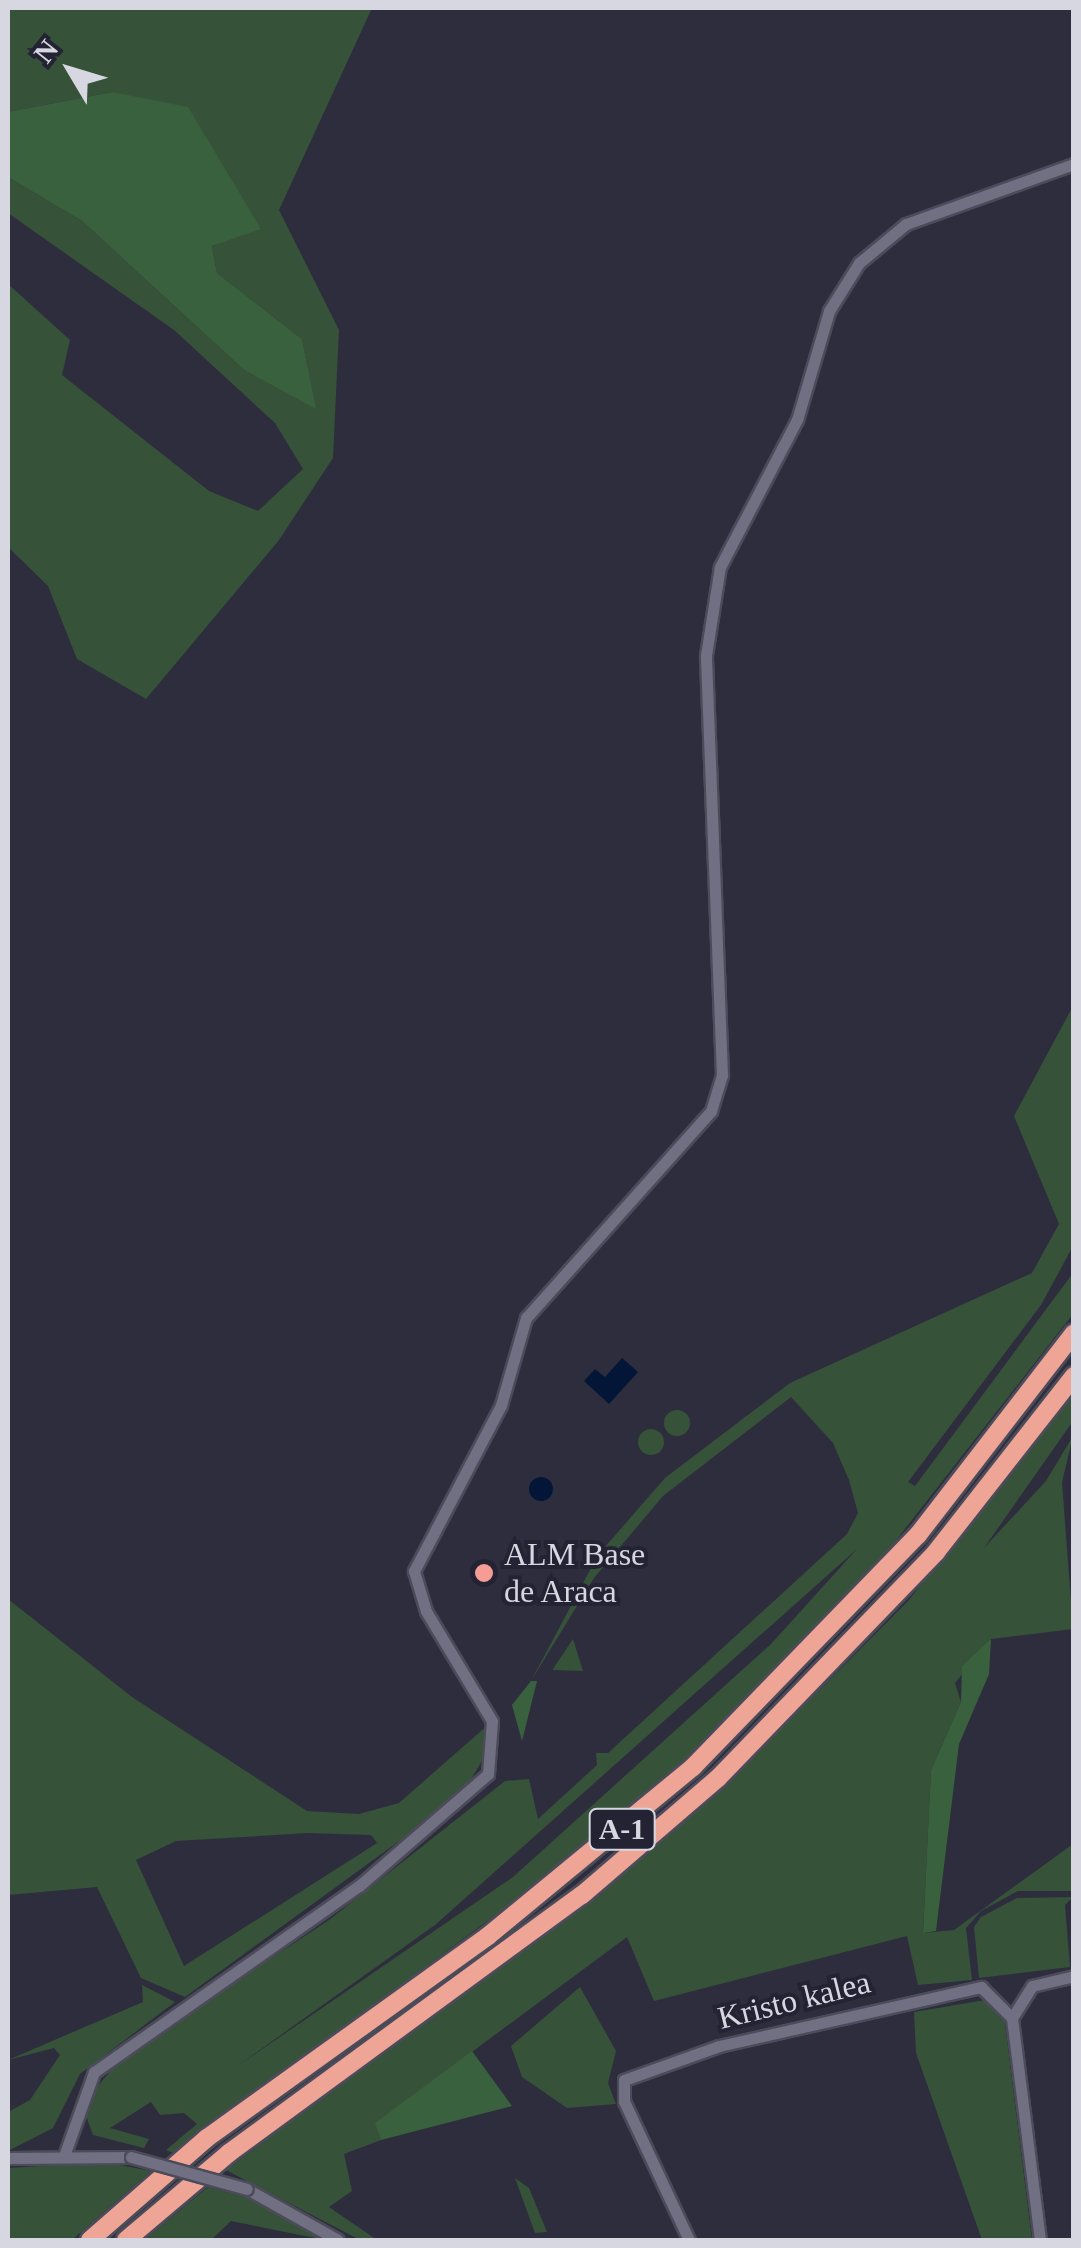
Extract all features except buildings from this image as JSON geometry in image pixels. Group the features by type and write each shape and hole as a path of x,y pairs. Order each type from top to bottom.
{"highway":[{"name":"A-1","path":"90,2240 207,2138 488,1936 693,1766 918,1534 1074,1333"},
{"name":"A-1","path":"126,2240 229,2153 582,1895 718,1778 936,1552 1074,1376"}],"street":[{"path":"65,2153 94,2072 343,1898 488,1774 492,1722 426,1611 414,1570 501,1405 526,1318 711,1111 722,1075 706,656 720,568 796,420 829,311 859,263 906,224 1074,164"},
{"path":"1040,2240 1012,2018 1046,1978 1074,1976"},
{"name":"Kristo kalea","path":"689,2240 624,2101 624,2080 719,2046 981,1987 1012,2018"},
{"path":"8,2158 65,2153 131,2158 247,2189 338,2240"}],"green space":[{"path":"8,8 372,8 279,210 339,330 333,458 279,540 146,699 77,659 48,586 8,547 8,284 70,340 62,375 209,491 258,511 303,469 275,423 174,330 8,213 8,177 82,221 244,370 315,408 302,339 217,273 212,246 261,228 112,92 8,112"},
{"path":"112,92 188,107 261,229 212,246 217,273 302,339 316,409 244,370 82,221 8,177 8,112"},
{"path":"1073,1006 1073,1246 1041,1305 908,1482 915,1486 1073,1273 1073,1314 869,1575 704,1743 528,1891 173,2153 166,2150 197,2124 184,2113 160,2115 151,2102 110,2128 149,2139 144,2148 93,2135 85,2113 91,2094 124,2055 329,1920 505,1781 529,1779 538,1819 597,1765 596,1753 608,1753 847,1534 858,1513 849,1480 833,1443 791,1397 663,1496 594,1578 531,1681 598,1555 665,1478 790,1383 1032,1273 1059,1224 1014,1116","holes":["857,1549 771,1644 513,1877 236,2067 435,1925"]},
{"path":"1073,1394 1073,1421 984,1548 1046,1481 1073,1436 1062,1482 1073,1629 991,1639 955,1683 961,1702 931,1770 923,1933 954,1930 1073,1844 1073,1891 1018,1891 981,1911 966,1928 972,1980 918,1985 907,1936 654,2001 627,1937 376,2123 381,2140 344,2154 352,2191 329,2207 377,2240 360,2240 226,2170 623,1874 722,1788 908,1601"},
{"path":"677,1410 686,1414 690,1423 686,1432 677,1436 668,1432 664,1423 668,1414"},
{"path":"651,1429 660,1433 664,1442 660,1451 651,1455 642,1451 638,1442 642,1433"},
{"path":"8,1599 132,1697 307,1811 359,1814 399,1803 489,1724 488,1751 461,1796 185,1997 141,1978 97,1887 8,1895","holes":["308,1833 371,1835 377,1843 184,1966 136,1860 176,1841"]},
{"path":"573,1639 583,1671 553,1670 553,1669"},
{"path":"991,1639 989,1674 959,1744 936,1931 923,1933 931,1770 961,1702 962,1666"},
{"path":"531,1681 537,1681 522,1741 512,1705"},
{"path":"1073,1897 1065,1905 1070,1967 979,1978 974,1927 981,1917 1017,1898"},
{"path":"142,1985 175,2002 80,2074 53,2128 8,2151 8,2112 30,2100 60,2055 54,2048 8,2060 143,2002"},
{"path":"580,1987 616,2051 608,2083 616,2104 567,2108 522,2077 511,2046"},
{"path":"985,2000 1004,2015 1032,2240 982,2240 916,2053 914,2012"},
{"path":"472,2051 512,2106 381,2140 375,2123"},
{"path":"104,2162 151,2171 72,2240 8,2240 8,2168"},
{"path":"515,2178 529,2188 547,2232 535,2233"},
{"path":"208,2187 246,2197 325,2240 231,2221 211,2240 144,2240"}],"water":[{"path":"622,1358 638,1372 609,1404 584,1381 595,1369 605,1377"},
{"path":"541,1477 550,1480 550,1498 541,1501 532,1498 529,1489 532,1480"}],"place":[{"name":"ALM Base de Araca","path":"484,1573"}]}
